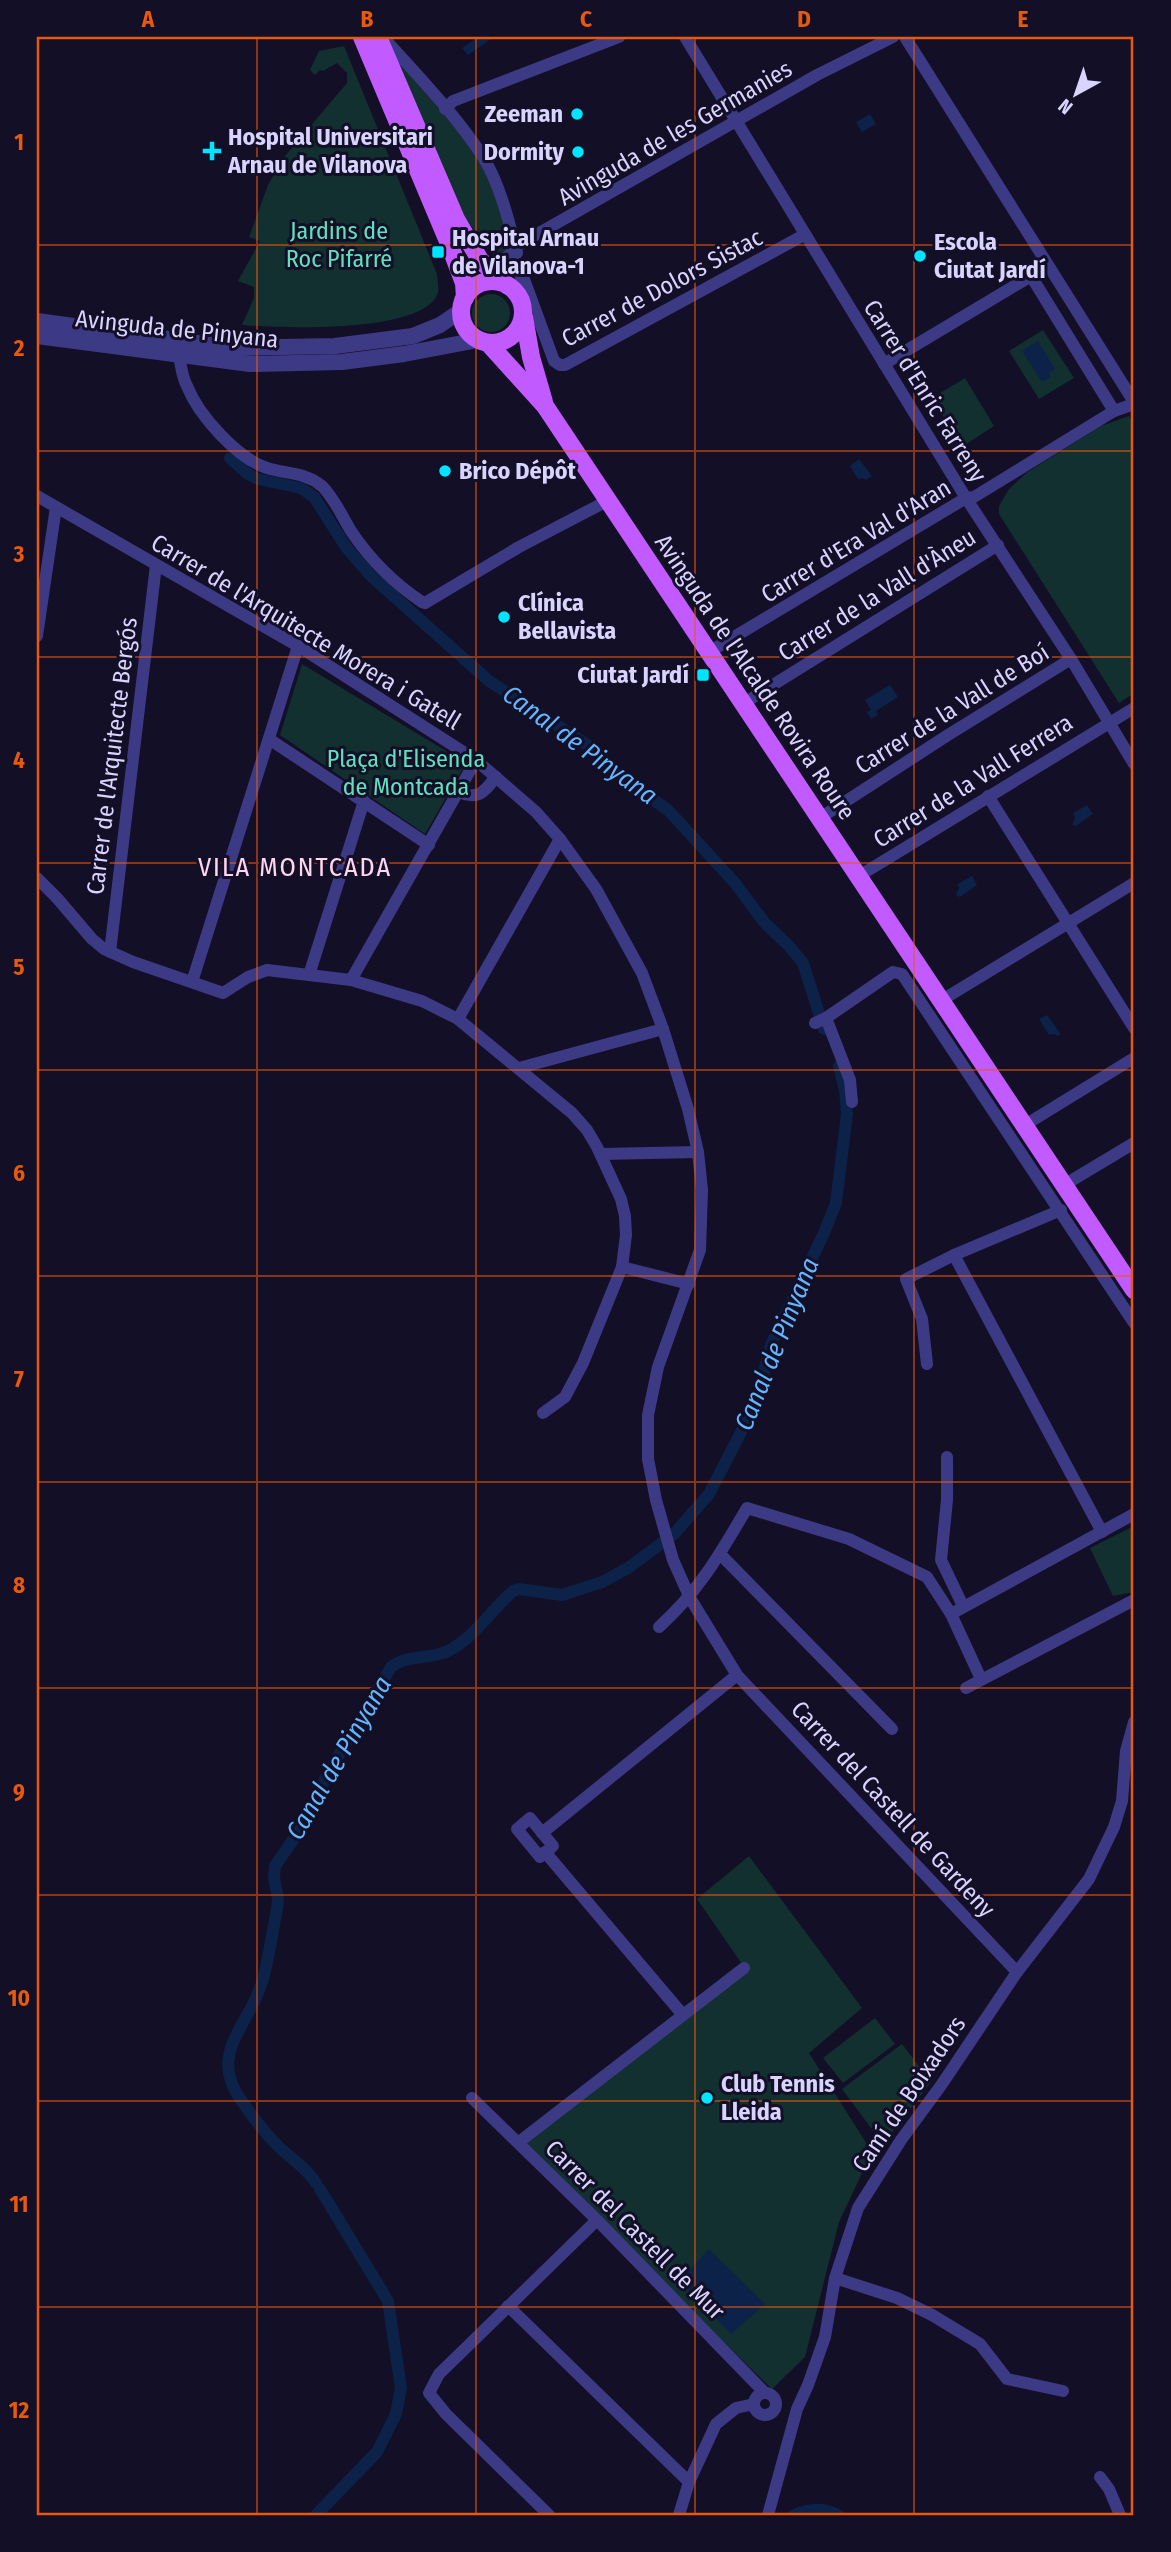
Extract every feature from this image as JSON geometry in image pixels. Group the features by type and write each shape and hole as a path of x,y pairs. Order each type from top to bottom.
{"main road":[{"path":"362,37 459,268 468,298 466,329 483,341 504,341 514,335 521,325 523,309 517,294 480,260 456,219 380,37"},
{"path":"468,298 495,282 508,286"},
{"name":"Avinguda de l'Alcalde Rovira Roure","path":"523,309 531,357 545,406"},
{"name":"Avinguda de l'Alcalde Rovira Roure","path":"483,341 545,406 924,974 933,1003 1024,1125 1133,1284"}],"street":[{"path":"380,37 461,127 484,159 516,249 523,309"},
{"path":"445,110 453,101 619,37"},
{"name":"Carrer d'Enric Farreny","path":"685,37 966,498 1071,659 1134,764"},
{"name":"Avinguda de les Germanies","path":"468,298 520,244 817,75 893,37"},
{"path":"905,37 1134,403"},
{"name":"Carrer de Dolors Sistac","path":"520,268 551,354 560,365 587,353 804,235"},
{"path":"884,364 1031,276 1114,411"},
{"name":"Avinguda de Pinyana","path":"37,321 234,348 335,346 413,336 440,325 468,298"},
{"name":"Avinguda de Pinyana","path":"37,336 250,364 342,362 483,341"},
{"path":"179,355 187,389 226,441 257,464 303,475 316,481 330,497 366,552 419,601 425,603 519,547 607,501"},
{"name":"Carrer d'Era Val d'Aran","path":"709,652 1114,411 1134,403"},
{"name":"Carrer de l'Arquitecte Morera i Gatell","path":"37,496 298,646 476,760 536,812 560,839 596,889 642,973 663,1029 688,1109 698,1152 702,1190 701,1242 689,1284 658,1367 648,1415 648,1459 666,1537 690,1598 737,1675"},
{"path":"37,636 55,507"},
{"name":"Carrer de la Vall d'Àneu","path":"744,703 998,545"},
{"name":"Carrer de l'Arquitecte Bergós","path":"110,952 156,565"},
{"path":"192,982 298,646"},
{"name":"Carrer de la Vall de Boí","path":"820,818 1071,659"},
{"name":"Carrer de la Vall Ferrera","path":"859,876 1134,708"},
{"path":"269,739 429,845"},
{"path":"351,980 476,760"},
{"path":"458,792 473,797 496,778"},
{"path":"988,796 1134,1028"},
{"path":"309,975 364,801"},
{"path":"458,1019 560,839"},
{"path":"37,878 92,939 110,952 223,993 248,977 267,970 351,980 422,1001 458,1019 572,1114 587,1130 601,1154 621,1199 625,1216 622,1267 583,1363 565,1397 543,1413"},
{"path":"933,1003 1134,883"},
{"name":"Avinguda de l'Alcalde Rovira Roure","path":"852,1102 850,1080 820,1021 892,972 902,974 933,1003 1134,1323"},
{"path":"519,1068 663,1029"},
{"path":"1024,1125 1134,1058"},
{"path":"1064,1185 1134,1143"},
{"path":"601,1154 698,1152"},
{"path":"927,1364 922,1319 906,1279 954,1255 1061,1210"},
{"name":"Avinguda de l'Alcalde Rovira Roure","path":"1082,1211 1087,1250"},
{"path":"954,1255 1101,1532"},
{"path":"622,1267 689,1284"},
{"path":"947,1457 947,1500 941,1560 963,1606"},
{"path":"659,1627 690,1598 720,1555 747,1508 849,1539 927,1577 951,1614 981,1679"},
{"path":"951,1614 1134,1514"},
{"path":"720,1555 892,1729"},
{"path":"966,1688 1134,1600"},
{"path":"542,1833 737,1675"},
{"name":"Carrer del Castell de Gardeny","path":"737,1675 1017,1972"},
{"name":"Camí de Boixadors","path":"768,2515 797,2409 825,2337 835,2278 858,2208 901,2140 1017,1972 1089,1879 1122,1801 1126,1751 1134,1723"},
{"path":"530,1818 542,1833 553,1846 540,1857 517,1829 530,1818"},
{"path":"545,1852 682,2015"},
{"path":"519,2142 744,1968"},
{"name":"Carrer del Castell de Mur","path":"471,2098 597,2220 765,2393"},
{"path":"550,2515 446,2414 429,2393 439,2374 597,2220"},
{"path":"835,2278 897,2298 932,2315 980,2344 1007,2379 1063,2391"},
{"path":"508,2306 689,2482"},
{"path":"765,2393 772,2396 776,2405 772,2412 766,2415 757,2411 754,2404 756,2398 765,2393"},
{"path":"679,2515 689,2482 716,2424 736,2409 754,2404"},
{"path":"776,2405 797,2409"},
{"path":"1100,2477 1109,2489 1120,2515"}],"green space":[{"name":"Jardins de Roc Pifarré","path":"344,46 437,274 438,293 425,308 404,317 377,322 316,327 242,325 254,298 254,287 238,281 260,241 249,237 268,185 285,156 347,83 347,73 337,63 315,75 310,70 319,51"},
{"path":"391,53 482,159 512,242 499,257 495,257 477,235 448,186"},
{"path":"491,294 504,300 510,313 504,326 491,332 478,326 472,313 478,300"},
{"path":"1043,330 1074,378 1039,399 1009,351"},
{"path":"965,378 994,426 962,447 932,398"},
{"path":"1129,416 1134,425 1134,693 1119,703 999,514 999,506 1009,489 1026,473 1101,426"},
{"name":"Plaça d'Elisenda de Montcada","path":"302,664 466,763 425,834 280,735"},
{"path":"1134,1526 1134,1592 1113,1596 1090,1548"},
{"name":"Club Tennis Lleida","path":"749,1856 862,2008 809,2053 872,2152 839,2222 805,2357 772,2389 519,2142 744,1967 697,1899"},
{"path":"875,2018 895,2044 843,2083 823,2058"},
{"path":"902,2044 931,2082 883,2144 842,2089"}],"water":[{"path":"478,37 491,39 468,55 462,48"},
{"path":"870,114 876,124 862,132 856,122"},
{"path":"1038,341 1055,369 1049,373 1051,377 1042,382 1022,351"},
{"path":"859,459 872,476 866,480 858,479 850,466"},
{"path":"890,685 898,697 876,711 878,715 871,719 867,712 871,710 865,700"},
{"path":"1087,805 1093,814 1076,826 1072,825 1075,818 1073,813"},
{"path":"972,876 977,885 960,897 957,896 958,884"},
{"path":"1047,1015 1060,1033 1059,1036 1049,1035 1039,1019"},
{"path":"709,2249 765,2304 731,2334 679,2281"}],"waterway":[{"name":"Canal de Pinyana","path":"230,458 258,479 301,488 314,497 346,547 371,576 489,681 589,746 627,781 668,810 735,883 764,922 803,963 824,1029"},
{"name":"Canal de Pinyana","path":"316,2183 273,2141 254,2118 232,2083 228,2068 234,2040 256,1997 267,1964 278,1899 275,1866 302,1827 327,1775 391,1667 404,1660 441,1654 458,1645 513,1591 519,1589 562,1595 602,1582 628,1568 674,1534 709,1494 755,1405 771,1345 836,1203 847,1114 839,1066"},
{"name":"Canal de Pinyana","path":"316,2515 377,2452 396,2414 401,2388 388,2301 320,2189"},
{"name":"Canal de Pinyana","path":"794,2515 816,2510 838,2515"}],"place":[{"name":"Zeeman","path":"577,114"},
{"name":"Hospital Universitari Arnau de Vilanova","path":"212,151"},
{"name":"Dormity","path":"578,152"},
{"name":"Hospital Arnau de Vilanova-1","path":"438,252"},
{"name":"Escola Ciutat Jardí","path":"920,256"},
{"name":"Brico Dépôt","path":"445,471"},
{"name":"Clínica Bellavista","path":"504,617"},
{"name":"Ciutat Jardí","path":"703,675"},
{"name":"Club Tennis Lleida","path":"707,2098"}],"district":[{"name":"VILA MONTCADA","path":"295,867"}]}
